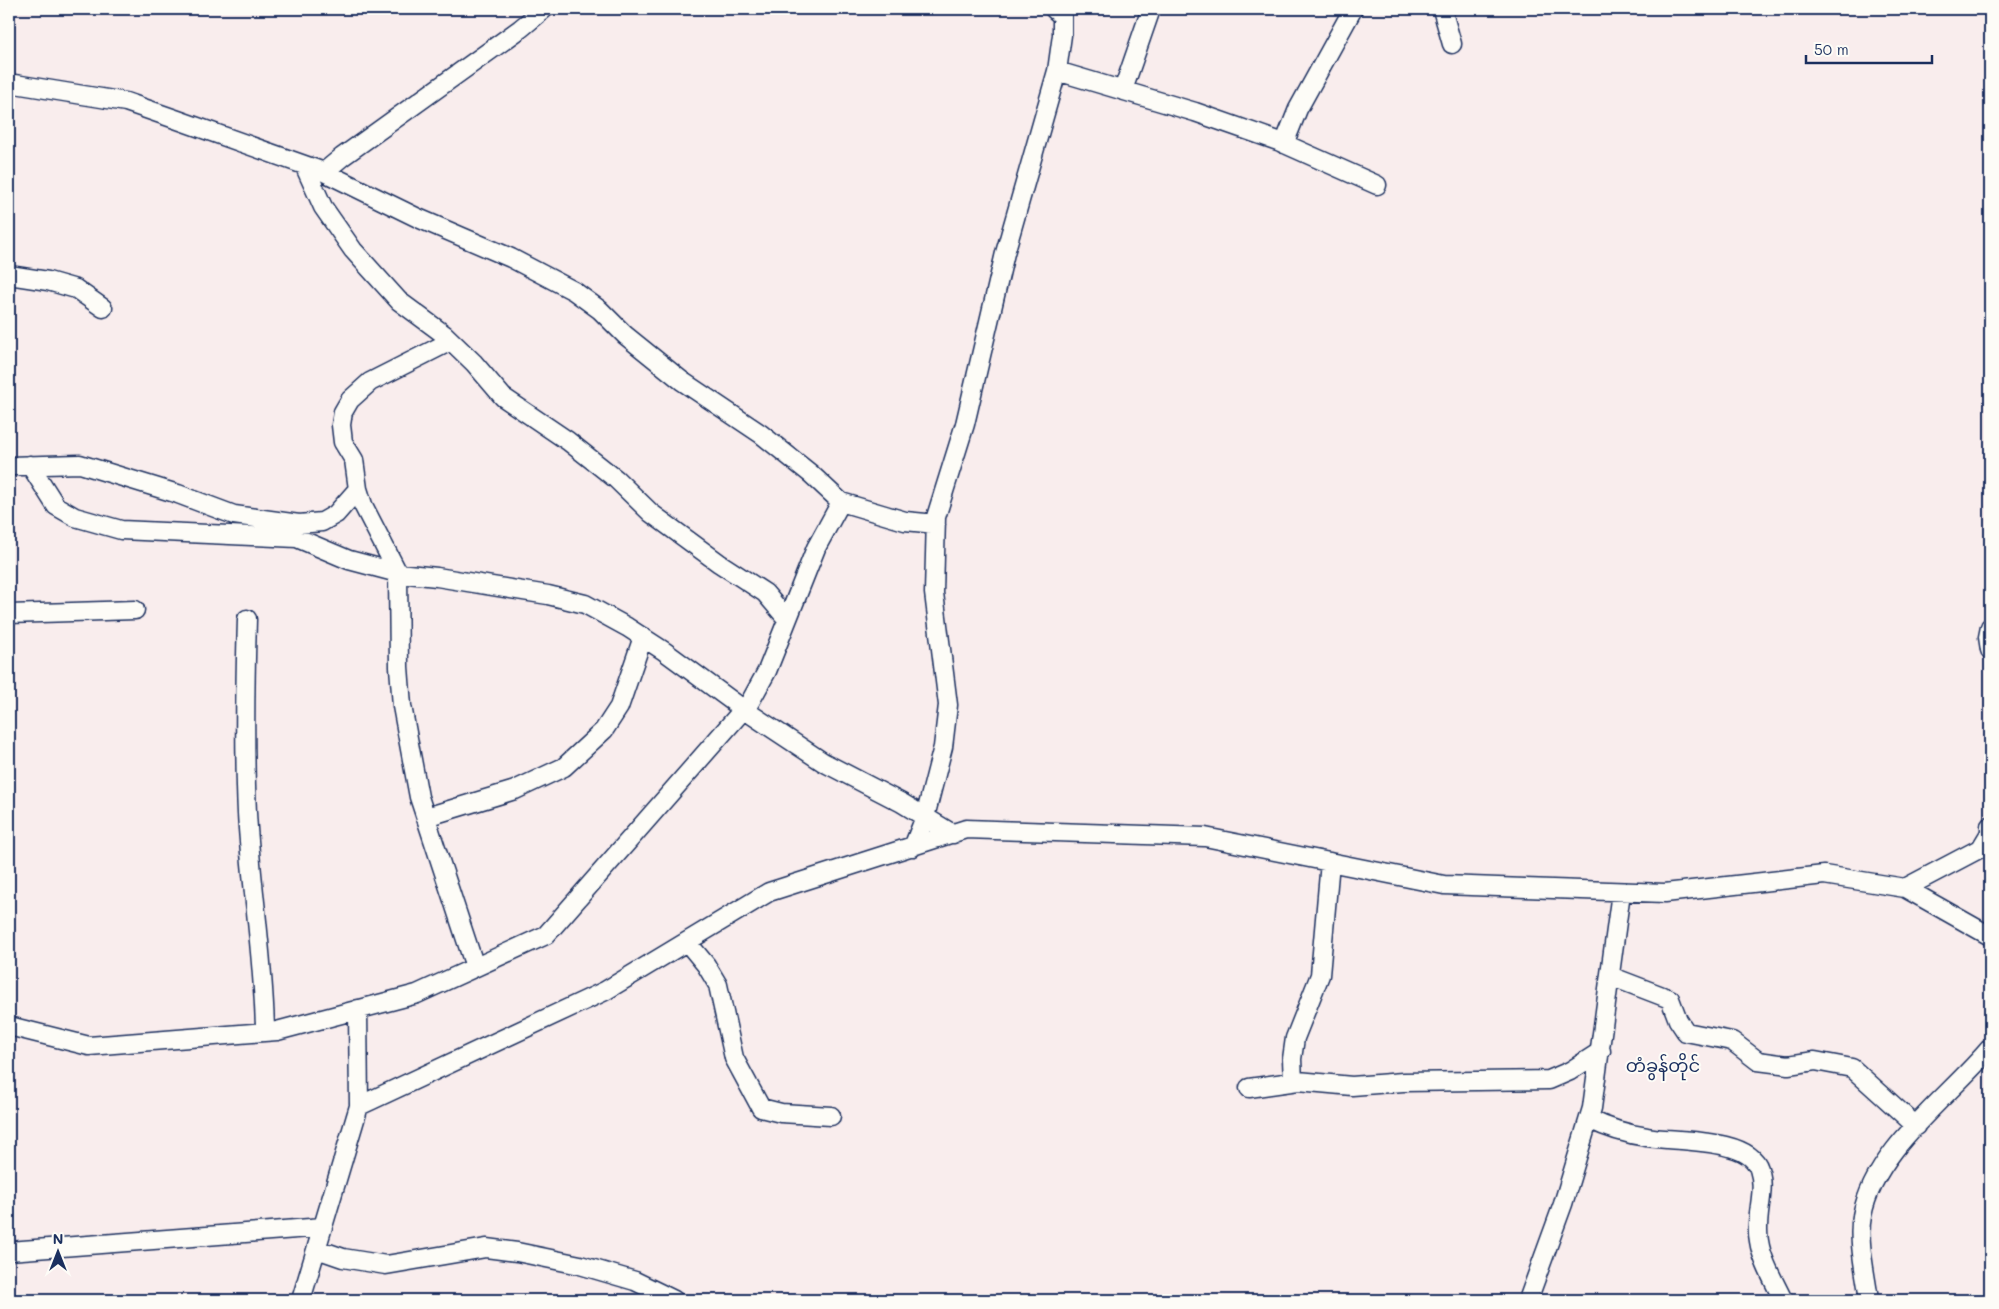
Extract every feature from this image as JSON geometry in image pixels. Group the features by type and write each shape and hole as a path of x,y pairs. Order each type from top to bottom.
{"street":[{"path":"324,172 342,156 520,29 544,9"},
{"path":"913,847 926,818 943,747 948,705 934,593 936,524 949,472 964,424 1005,253 1057,71 1062,35 1062,16 1054,9"},
{"path":"1123,90 1151,9"},
{"path":"1284,144 1298,109 1353,9"},
{"path":"1442,9 1452,44"},
{"path":"1057,71 1123,90 1284,144 1377,185"},
{"path":"9,83 126,102 324,172 418,218 510,258 574,291 600,310 625,335 682,381 761,434 811,474 841,502 905,521 936,524"},
{"path":"304,165 323,207 353,250 399,301 451,341 503,396 582,452 616,479 652,514 719,563 765,592 787,619"},
{"path":"9,275 48,281 76,289 104,308"},
{"path":"451,341 370,382 350,400 343,412 341,425 343,442 354,460 358,489 369,518 398,573 399,667 402,706 419,797 475,967"},
{"path":"9,466 80,464 178,494 234,515 299,524 322,522 336,514 358,489"},
{"path":"30,465 56,506 75,517 121,530 297,538 349,560 398,573 437,577 548,595 585,604 643,637 743,709 823,762 952,834"},
{"path":"9,1026 89,1046 278,1031 417,994 546,935 743,709 767,670 816,548 841,502"},
{"path":"9,614 135,610"},
{"path":"247,620 244,729 247,813 253,888 264,980 265,1032"},
{"path":"1990,627 1988,637 1990,650"},
{"path":"426,817 515,790 564,767 604,730 619,707 643,637"},
{"path":"1905,888 1981,848 1990,833 1990,826"},
{"path":"359,1106 605,991 770,892 966,830 1205,836 1444,885 1665,893 1824,876 1905,888 1990,936"},
{"path":"1293,1082 1292,1059 1295,1038 1320,975 1330,862"},
{"path":"1528,1300 1562,1204 1589,1119 1621,892"},
{"path":"687,942 718,984 734,1058 761,1108 781,1113 831,1116"},
{"path":"1610,976 1670,999 1678,1020 1686,1032 1732,1041 1758,1061 1788,1065 1815,1061 1852,1068 1916,1126"},
{"path":"301,1300 359,1106 358,1009"},
{"path":"1869,1300 1863,1254 1861,1218 1867,1195 1877,1177 1916,1126 1990,1048"},
{"path":"1249,1088 1293,1082 1352,1086 1403,1082 1549,1080 1570,1071 1600,1051"},
{"path":"1589,1119 1606,1127 1646,1137 1720,1145 1737,1149 1749,1155 1759,1166 1762,1182 1758,1239 1764,1260 1783,1300"},
{"path":"9,1251 323,1227"},
{"path":"316,1249 343,1258 386,1265 486,1248 517,1252 580,1265 635,1281 674,1300"}],"district":[{"name":"တံခွန်တိုင်","path":"1663,1066"}]}
